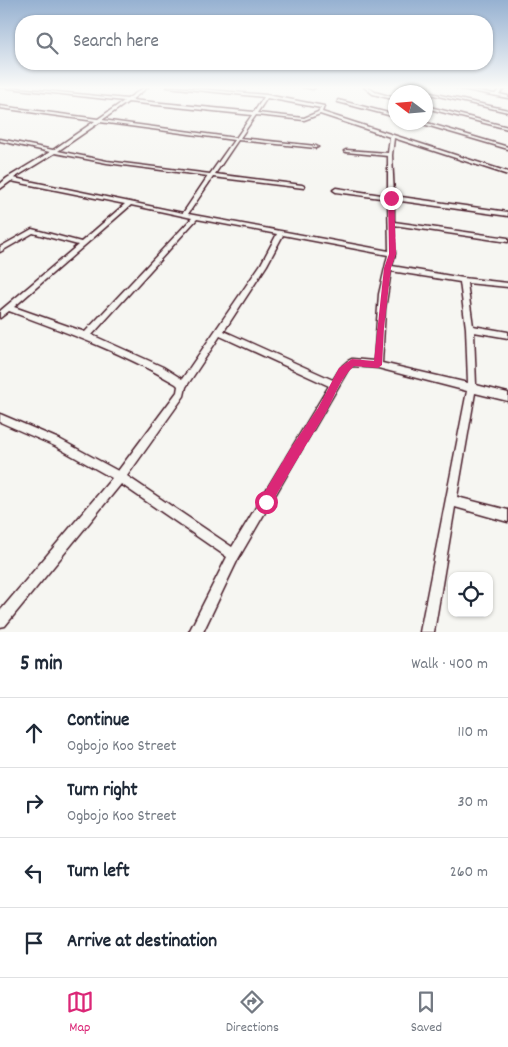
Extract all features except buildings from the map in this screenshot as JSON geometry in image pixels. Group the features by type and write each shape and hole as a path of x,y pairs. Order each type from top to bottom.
{"street":[{"path":"72,116 237,139 316,147"},
{"path":"0,183 53,152 104,116"},
{"path":"184,215 253,116"},
{"path":"273,116 306,119 312,116"},
{"path":"331,116 508,174"},
{"path":"463,116 508,128"},
{"path":"433,126 508,148"},
{"path":"378,365 380,328 388,268 392,254 390,155 392,136"},
{"path":"0,140 121,164 302,186"},
{"path":"346,151 390,155"},
{"path":"0,187 10,178"},
{"path":"10,178 184,215 392,254"},
{"path":"336,190 508,214"},
{"path":"0,315 130,204"},
{"path":"86,336 196,217"},
{"path":"392,223 508,240"},
{"path":"0,250 32,231 83,244"},
{"path":"0,621 120,477 181,393 182,386 264,265 281,233"},
{"path":"388,268 508,285"},
{"path":"427,632 472,387 470,328 463,280"},
{"path":"9,308 86,336 160,370 180,381 182,386"},
{"path":"470,328 508,335"},
{"path":"219,332 334,384"},
{"path":"196,632 234,555 321,411 334,384 342,371 352,362 378,365 472,387 508,398"},
{"path":"0,418 58,443 120,477 234,555"},
{"path":"452,501 508,516"}],"route":[{"path":"266,502 346,366 352,362 378,365 386,280 392,254 391,198"}]}
